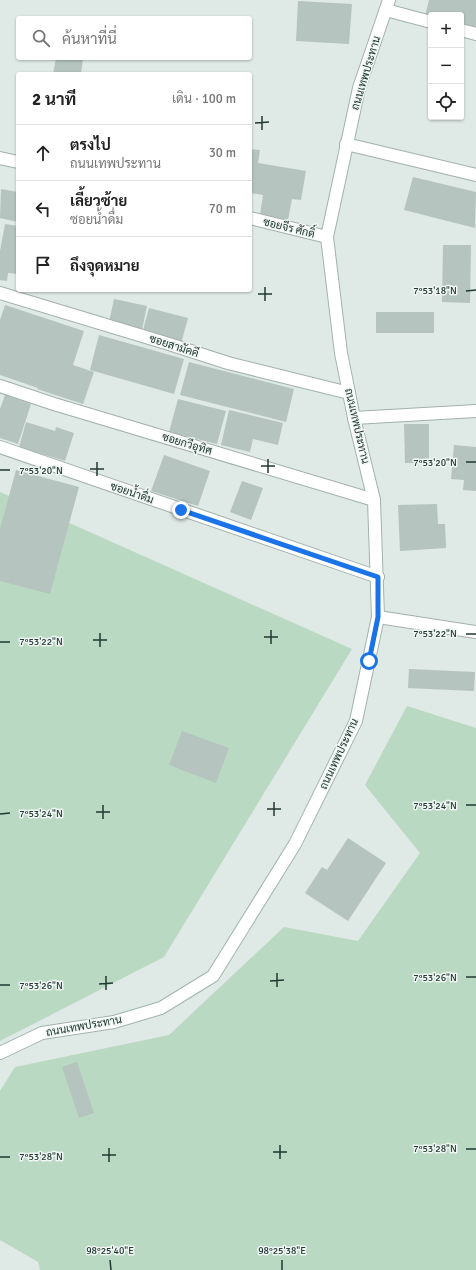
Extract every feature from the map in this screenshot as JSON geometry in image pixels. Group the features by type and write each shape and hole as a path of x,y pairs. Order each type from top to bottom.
{"street":[{"path":"388,5 428,21"},
{"name":"ถนนเทพประทาน","path":"0,1053 42,1032 114,1022 160,1008 213,976 295,844 356,721 378,617 378,577 374,500 354,418 341,353 327,237 359,88 388,5"},
{"path":"464,31 476,34"},
{"path":"346,144 476,176"},
{"path":"0,158 16,162"},
{"name":"ซอยจีร ศักดิ์","path":"252,218 327,237"},
{"name":"ซอยสามัคคี","path":"0,293 228,363 349,393"},
{"name":"ซอยกวีอุทิศ","path":"0,386 54,404 374,500"},
{"path":"354,418 476,411"},
{"name":"ซอยน้ำดื่ม","path":"0,447 378,577"},
{"path":"378,617 476,632"}],"green space":[{"path":"0,492 352,649 164,957 0,1041"},
{"path":"407,706 476,728 476,1270 40,1270 38,1262 0,1240 0,1091 15,1067 169,1035 284,927 358,941 420,853 365,785"}],"building":[{"path":"429,0 476,0 476,28 464,25 464,12 428,12 428,16 425,16"},
{"path":"298,1 352,4 349,44 296,41"},
{"path":"56,60 83,60 81,72 53,72"},
{"path":"252,149 260,150 258,163 306,171 301,200 292,199 288,220 260,215 263,195 252,193"},
{"path":"413,177 476,192 475,228 404,210"},
{"path":"1,189 16,192 16,222 0,218"},
{"path":"5,224 16,226 16,274 8,273 7,281 0,280 0,251"},
{"path":"443,245 471,245 470,303 442,302"},
{"path":"114,299 147,306 142,330 109,322"},
{"path":"5,305 84,331 73,365 94,372 83,404 0,375 0,320"},
{"path":"149,308 188,318 181,344 142,334"},
{"path":"376,312 434,312 434,333 376,333"},
{"path":"99,335 184,359 174,394 90,370"},
{"path":"189,362 294,389 286,422 180,395"},
{"path":"5,395 31,404 18,444 0,438 0,409"},
{"path":"178,399 226,411 217,444 169,432"},
{"path":"229,410 283,423 278,445 253,439 250,452 221,445"},
{"path":"26,422 55,431 56,427 74,433 65,461 19,447"},
{"path":"404,424 429,424 429,463 405,463"},
{"path":"454,445 476,447 476,491 463,490 464,480 451,479"},
{"path":"164,455 210,471 198,506 151,491"},
{"path":"16,470 79,487 50,594 0,581 0,529"},
{"path":"242,481 263,488 251,520 230,512"},
{"path":"437,504 438,524 445,524 446,548 400,551 398,505"},
{"path":"409,669 475,672 474,691 408,688"},
{"path":"182,731 229,748 216,783 169,765"},
{"path":"348,838 386,863 348,921 305,893 322,867 327,870"},
{"path":"77,1062 94,1113 79,1118 62,1067"}],"route":[{"path":"181,510 378,577 378,617 369,661"}]}
